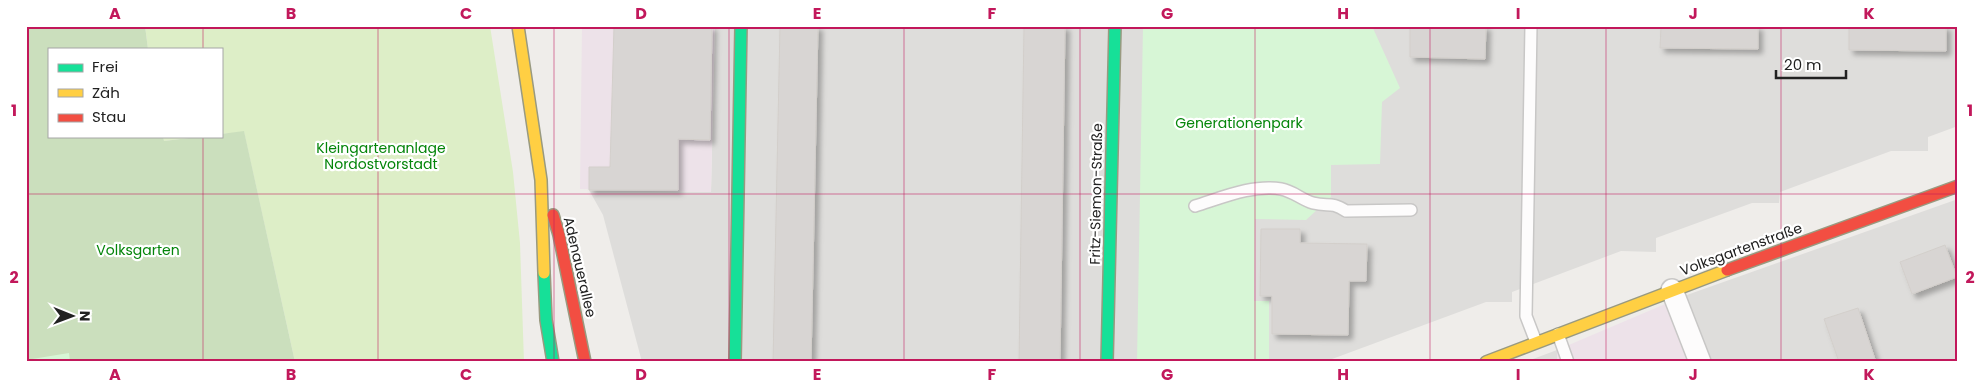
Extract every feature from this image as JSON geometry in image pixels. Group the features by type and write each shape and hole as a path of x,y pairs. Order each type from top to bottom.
{"main road":[{"name":"Adenauerallee","path":"518,26 542,180 546,320 554,362"},
{"path":"734,362 741,26"},
{"name":"Fritz-Siemon-Straße","path":"1107,362 1114,26"},
{"name":"Adenauerallee","path":"542,180 559,235 585,362"},
{"name":"Volksgartenstraße","path":"1486,362 1672,290 1958,186"}],"street":[{"path":"1672,290 1700,362"}],"lane":[{"path":"1531,26 1526,316 1536,342"},
{"path":"1195,206 1250,191 1270,188 1292,193 1312,203 1329,203 1346,212 1412,210"},
{"path":"1558,334 1568,362"}],"shaded area":[{"path":"582,26 715,26 711,192 580,189"},
{"path":"715,26 1958,26 1958,126 1928,137 1928,151 1891,151 1780,192 1779,203 1752,203 1656,238 1656,252 1621,251 1512,292 1512,302 1486,302 1324,362 642,362 603,215 589,190 711,192"},
{"path":"1958,199 1958,362 1710,362 1684,296"},
{"path":"1684,296 1710,362 1557,362 1557,350"},
{"path":"1557,350 1557,362 1525,362"}],"green space":[{"name":"Volksgarten","path":"26,26 145,26 148,48 48,48 48,138 163,138 164,141 189,138 222,138 222,134 244,131 295,362 26,362"},
{"name":"Kleingartenanlage Nordostvorstadt","path":"145,26 490,26 513,172 520,243 524,362 295,362 244,132 222,134 222,48 148,48"},
{"name":"Generationenpark","path":"1143,26 1372,26 1400,88 1382,102 1380,164 1331,165 1331,197 1306,220 1255,219 1254,301 1269,301 1269,362 1137,362"},
{"path":"163,138 189,138 164,141"},
{"path":"69,353 70,362 26,362 26,360"}],"building":[{"path":"614,26 712,26 710,140 678,139 678,190 589,190 589,167 610,167"},
{"path":"780,26 818,26 811,362 773,362"},
{"path":"1024,26 1065,26 1060,362 1019,362"},
{"path":"1410,26 1486,26 1485,59 1410,57"},
{"path":"1661,26 1758,26 1758,49 1660,48"},
{"path":"1849,26 1946,26 1946,51 1849,50"},
{"path":"1261,229 1300,229 1300,243 1367,244 1366,281 1349,281 1348,335 1272,334 1272,296 1260,296"},
{"path":"1945,245 1957,277 1912,294 1900,262"},
{"path":"1858,308 1876,362 1839,362 1824,319"}],"traffic: fast":[{"path":"735,362 741,26"},
{"path":"1107,362 1115,26"},
{"path":"544,273 546,320 553,362"}],"traffic: slow":[{"path":"518,26 541,180 544,273"},
{"path":"1486,362 1727,270"}],"traffic: jam":[{"path":"1727,270 1958,186"},
{"path":"553,215 559,235 585,362"}]}
